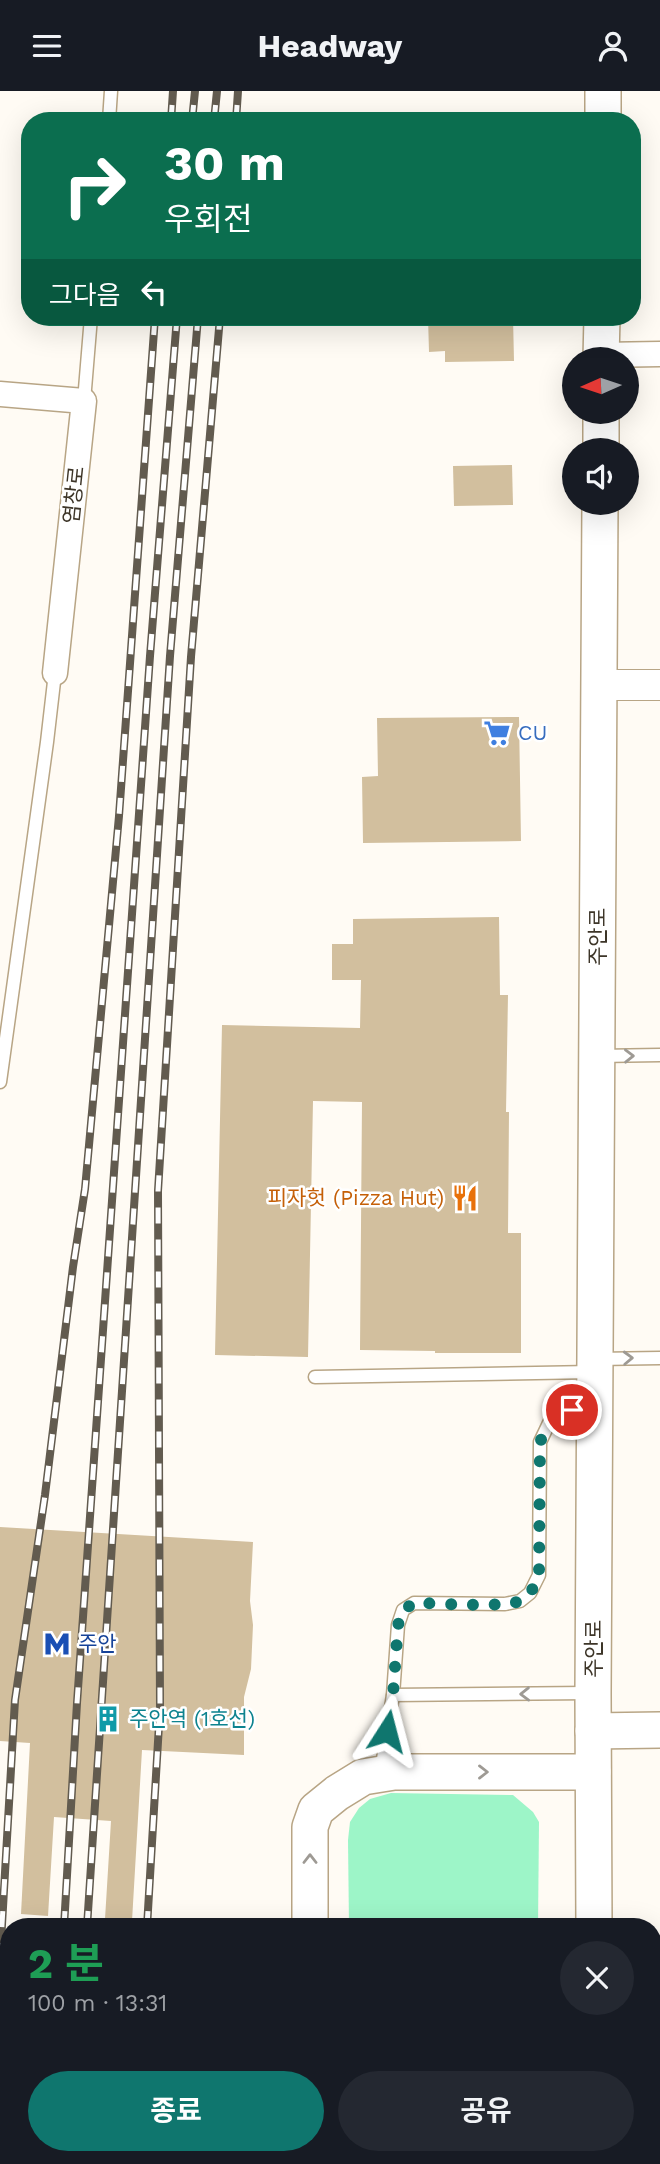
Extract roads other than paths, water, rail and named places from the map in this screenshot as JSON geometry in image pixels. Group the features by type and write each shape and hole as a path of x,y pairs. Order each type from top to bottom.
{"main road":[{"path":"603,91 603,112"},
{"path":"601,326 601,347"},
{"name":"주안로","path":"594,1918 600,515"},
{"path":"593,1731 660,1730"},
{"path":"310,1918 310,1827 316,1810 363,1777 394,1772 593,1772"}],"street":[{"path":"639,354 660,353"},
{"path":"0,394 84,401"},
{"name":"염창로","path":"55,673 84,401"},
{"path":"599,685 660,685"}],"lane":[{"path":"110,112 111,91"},
{"path":"84,401 90,326"},
{"path":"0,1082 55,673"},
{"path":"597,1056 660,1055"},
{"path":"315,1377 595,1377 660,1357"},
{"path":"381,1774 393,1695 398,1625 403,1610 414,1603 505,1604 520,1601 530,1593 539,1575 540,1442 550,1421 595,1377"},
{"path":"393,1695 593,1693"}],"railway":[{"path":"172,112 173,91"},
{"path":"193,112 195,91"},
{"path":"215,112 217,91"},
{"path":"237,112 238,91"},
{"path":"2,1918 15,1700 85,1189 119,816 154,326"},
{"path":"65,1918 150,656 176,326"},
{"path":"88,1918 170,656 197,326"},
{"path":"148,1918 160,1708 158,1191 191,657 219,326"}],"place":[{"name":"CU","path":"497,733"},
{"name":"피자헛 (Pizza Hut)","path":"465,1198"},
{"name":"주안","path":"57,1644"},
{"name":"주안역 (1호선)","path":"108,1719"}]}
